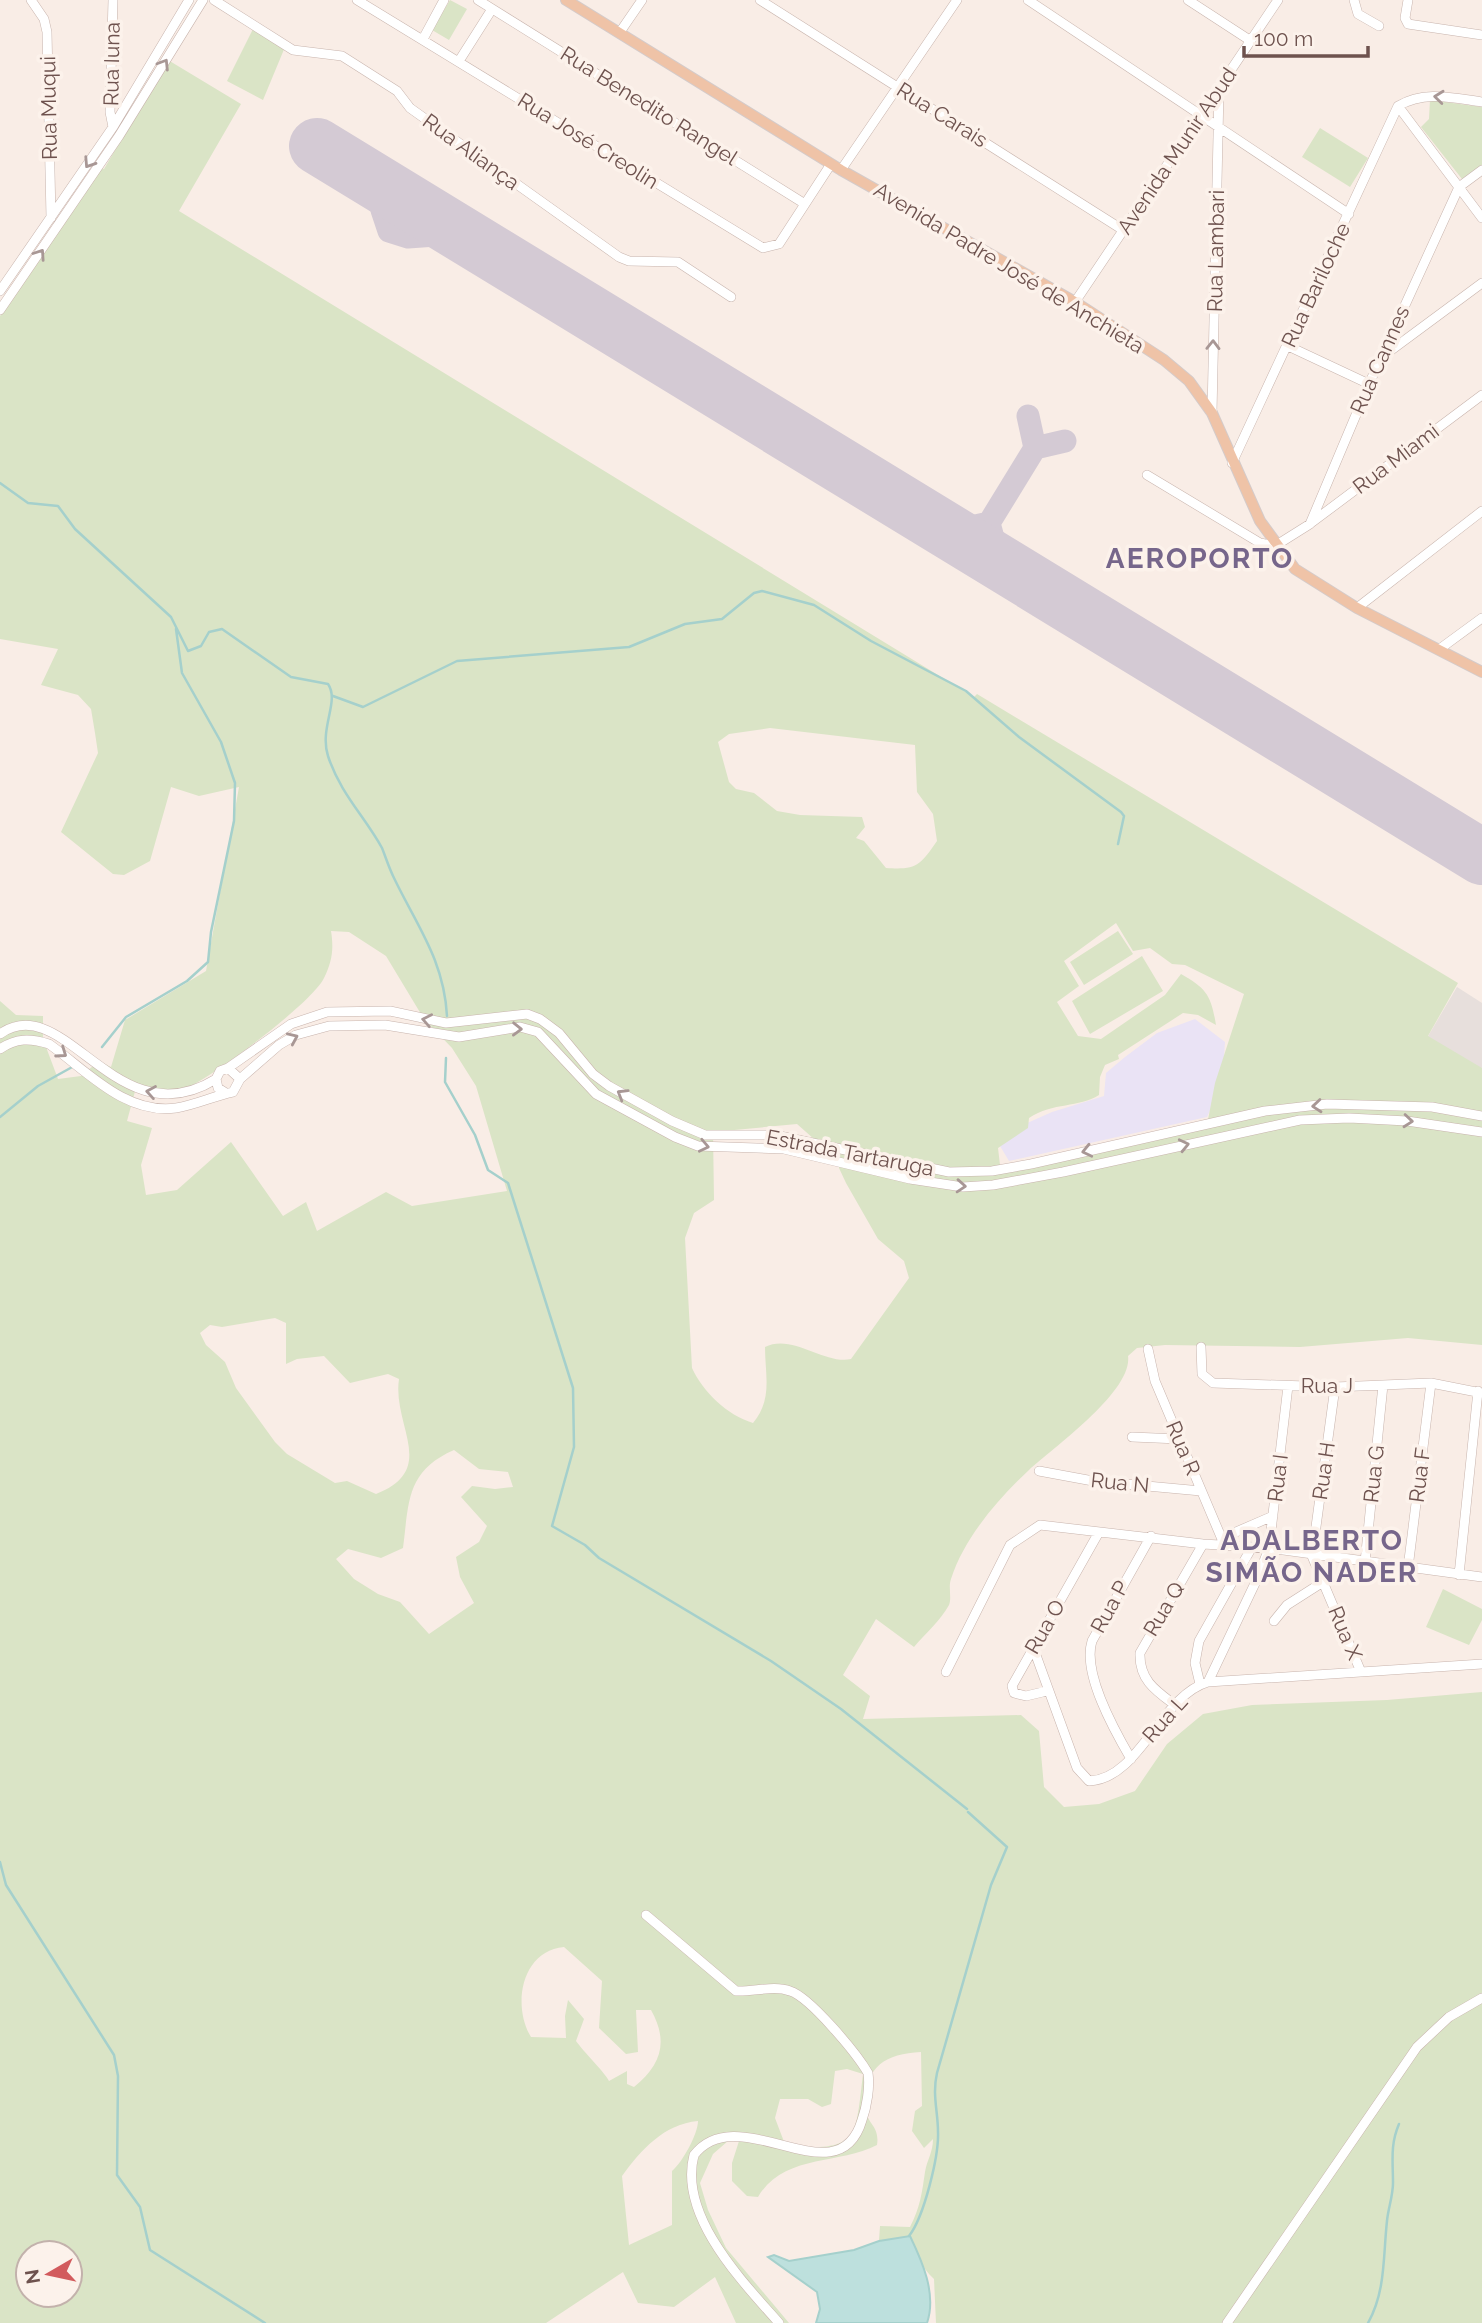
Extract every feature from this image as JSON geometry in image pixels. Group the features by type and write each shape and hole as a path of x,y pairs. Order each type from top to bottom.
{"main road":[{"name":"Avenida Padre José de Anchieta","path":"566,0 836,167 1075,302 1164,360 1189,382 1212,413 1232,463 1275,546 1309,580 1357,608 1441,648 1482,672"}],"street":[{"name":"Rua Muqui","path":"31,0 44,19 47,32 51,220"},
{"name":"Rua Iuna","path":"113,0 110,112 113,127"},
{"path":"0,291 113,127 189,0"},
{"path":"0,310 119,136 203,0"},
{"name":"Rua Aliança","path":"214,0 293,50 342,56 391,87 410,108 619,257 629,261 678,262 731,297"},
{"name":"Rua José Creolin","path":"357,0 763,248 779,244 805,204 898,87 957,0"},
{"path":"423,39 444,0"},
{"name":"Rua Benedito Rangel","path":"478,0 805,204"},
{"path":"621,32 642,0"},
{"name":"Rua Carais","path":"760,0 1123,230"},
{"path":"1028,0 1349,214"},
{"path":"1188,0 1251,41"},
{"name":"Avenida Munir Abud","path":"1075,302 1278,0"},
{"path":"1354,0 1358,14 1379,26"},
{"path":"1408,0 1405,18 1408,24 1482,35"},
{"path":"459,61 492,9"},
{"name":"Rua Lambari","path":"1212,413 1219,88"},
{"path":"1482,102 1430,95 1410,99 1398,106 1482,218"},
{"name":"Rua Bariloche","path":"1232,463 1398,106"},
{"path":"1458,187 1482,170"},
{"name":"Rua Cannes","path":"1310,524 1369,384 1458,187"},
{"path":"1380,359 1482,283"},
{"path":"1288,346 1369,384"},
{"name":"Rua Miami","path":"1310,524 1482,395"},
{"path":"1147,475 1260,543 1275,546 1310,524"},
{"path":"1357,608 1482,511"},
{"path":"1441,648 1482,618"},
{"name":"Estrada Tartaruga","path":"228,1068 282,1029 327,1012 390,1011 446,1023 514,1013 527,1014 541,1019 559,1033 593,1074 609,1086 691,1130 720,1137 775,1135 949,1172 992,1171 1031,1164 1265,1111 1327,1104 1432,1107 1482,1116"},
{"path":"0,1034 26,1025 46,1028 124,1084 152,1094 178,1094 216,1079"},
{"name":"Estrada Tartaruga","path":"240,1079 279,1045 296,1035 329,1026 385,1025 459,1037 520,1027 538,1032 596,1094 675,1137 698,1146 784,1149 896,1177 963,1187 993,1185 1063,1172 1300,1120 1338,1118 1407,1121 1482,1132"},
{"path":"0,1049 17,1040 36,1040 48,1044 120,1096 157,1109 176,1108 226,1093 236,1089 240,1079 228,1068 220,1071 216,1079 218,1088 226,1093"},
{"name":"Rua J","path":"1201,1347 1202,1374 1209,1381 1335,1387 1431,1383 1480,1392"},
{"name":"Rua R","path":"1148,1349 1152,1372 1223,1541"},
{"name":"Rua F","path":"1408,1568 1431,1383"},
{"name":"Rua G","path":"1364,1562 1383,1385"},
{"name":"Rua I","path":"1204,1683 1258,1577 1269,1548 1288,1386"},
{"name":"Rua H","path":"1312,1556 1335,1387"},
{"path":"1459,1575 1480,1392"},
{"path":"1132,1437 1179,1439"},
{"name":"Rua N","path":"1039,1471 1093,1481 1201,1491"},
{"path":"946,1672 976,1618 1006,1551 1018,1537 1040,1525 1203,1544 1223,1541 1273,1516"},
{"name":"Rua O","path":"1047,1691 1026,1696 1013,1691 1014,1681 1099,1532"},
{"name":"Rua P","path":"1131,1759 1094,1681 1088,1653 1092,1641 1152,1536"},
{"path":"1223,1541 1312,1556 1482,1577"},
{"name":"Rua Q","path":"1175,1705 1153,1689 1145,1679 1140,1653 1203,1544"},
{"path":"1204,1683 1195,1663 1199,1641 1252,1547"},
{"name":"Rua X","path":"1312,1556 1361,1672"},
{"path":"1274,1621 1287,1605 1323,1582"},
{"name":"Rua L","path":"1033,1647 1077,1768 1086,1780 1104,1778 1131,1759 1175,1705 1204,1683 1482,1664"},
{"path":"646,1915 737,1991 780,1989 795,1993 826,2020 868,2073 867,2098 859,2130 854,2139 840,2149 812,2153 756,2137 737,2135 714,2140 694,2155 692,2181 714,2243 779,2323"},
{"path":"1227,2323 1417,2047 1449,2017 1482,1998"}],"shaded area":[{"path":"1457,987 1482,1003 1482,1071 1427,1038"},
{"path":"1195,1019 1225,1042 1222,1085 1207,1117 1009,1161 1000,1146 1014,1129 1052,1112 1104,1096 1106,1073 1157,1033"}],"green space":[{"path":"450,0 467,9 449,40 432,30"},
{"path":"254,27 285,47 263,100 227,81"},
{"path":"168,60 241,104 179,211 974,697 977,694 1458,983 1428,1036 1482,1068 1482,1345 1408,1338 1300,1347 1165,1345 1137,1348 1128,1356 1126,1370 1118,1385 1090,1418 1017,1481 983,1520 957,1564 950,1582 949,1605 933,1627 914,1647 876,1619 843,1675 870,1696 863,1719 1021,1715 1039,1731 1044,1787 1064,1807 1099,1804 1135,1791 1167,1744 1203,1714 1252,1705 1387,1700 1482,1692 1482,2323 936,2323 934,2279 922,2264 910,2236 879,2241 880,2226 910,2227 922,2194 933,2139 924,2148 912,2131 915,2111 922,2106 921,2052 886,2060 872,2074 866,2096 866,2110 877,2133 877,2145 845,2156 796,2167 769,2183 758,2197 747,2196 732,2181 732,2163 739,2141 728,2141 713,2154 700,2183 708,2210 726,2248 789,2323 736,2323 715,2277 674,2307 638,2303 623,2272 546,2323 0,2323 0,1001 16,1015 43,1016 43,1039 58,1079 81,1076 99,1061 111,1067 125,1020 206,971 239,787 199,796 171,787 150,861 124,875 113,874 61,832 98,753 91,709 78,695 41,685 58,649 0,639 0,316 101,168 104,169","holes":["770,728 915,745 917,792 933,814 937,841 916,865 886,868 864,841 856,838 865,827 862,817 800,815 777,811 754,793 736,789 729,782 718,742 729,734","1116,923 1133,951 1150,948 1172,964 1185,965 1244,994 1215,1083 1207,1125 1042,1162 1000,1165 998,1148 1028,1128 1029,1118 1047,1109 1083,1102 1099,1095 1100,1077 1105,1065 1119,1059 1118,1055 1183,1013 1198,1015 1216,1025 1206,994 1197,984 1181,974 1165,995 1101,1039 1078,1036 1057,1002 1079,986 1064,961","331,931 349,932 386,956 424,1019 452,1048 476,1086 507,1191 412,1206 386,1192 317,1231 306,1202 283,1216 231,1142 177,1190 146,1195 141,1165 152,1128 127,1121 137,1084 163,1091 189,1087 283,1020 302,1004 324,978 332,955","797,1124 814,1139 841,1147 839,1168 846,1183 878,1239 904,1261 909,1278 851,1359 830,1358 786,1344 765,1347 766,1396 753,1423 734,1414 717,1401 703,1386 692,1368 685,1238 694,1213 714,1200 713,1132","275,1318 286,1323 286,1364 297,1359 324,1356 350,1383 388,1374 399,1379 401,1413 409,1459 405,1472 395,1484 376,1494 347,1481 335,1483 287,1454 275,1442 236,1388 225,1362 206,1345 200,1333 210,1325 222,1327","454,1450 479,1469 508,1472 513,1487 495,1489 472,1486 461,1497 487,1526 479,1542 456,1557 460,1577 474,1603 429,1634 400,1602 378,1594 354,1579 336,1559 348,1549 381,1558 403,1548 413,1490 418,1478 438,1458","564,1947 602,1981 599,2028 626,2054 638,2052 636,2010 651,2010 657,2022 661,2043 651,2070 634,2087 627,2084 627,2071 609,2081 576,2041 584,2019 568,2000 565,2016 566,2038 531,2037 522,2010 524,1982 538,1958 549,1951","847,2069 863,2074 858,2114 849,2137 828,2146 786,2147 775,2118 780,2099 808,2099 822,2107 831,2104 835,2071","698,2121 689,2148 672,2171 672,2225 629,2245 622,2176 645,2148 674,2127"]},
{"path":"1430,100 1482,107 1482,165 1462,179 1421,127 1429,119"},
{"path":"1320,128 1368,158 1350,187 1302,157"},
{"path":"1118,931 1133,954 1084,985 1070,962"},
{"path":"1142,956 1163,991 1090,1034 1072,1001"},
{"path":"1443,1589 1482,1609 1482,1620 1469,1645 1426,1627"}],"water":[{"path":"910,2236 929,2289 930,2312 927,2323 816,2323 820,2309 817,2292 768,2257 774,2255 789,2261 854,2250 879,2241"}],"waterway":[{"path":"0,483 28,503 58,506 75,529 171,617 188,651 201,646 209,632 222,629 291,677 328,684 332,698 326,735 328,756 346,793 382,848 394,878 428,944 441,978 447,1016"},
{"path":"333,696 363,707 457,661 629,647 685,624 722,619 754,593 762,591 814,605 871,641 966,691 1019,737 1121,812 1124,816 1118,844"},
{"path":"102,1047 126,1017 187,981 208,962 211,932 234,821 235,783 221,742 182,673 176,629"},
{"path":"446,1058 445,1082 475,1135 488,1170 508,1183 573,1388 574,1447 552,1526 585,1545 599,1558 771,1661 841,1709 967,1809"},
{"path":"0,1117 38,1086 74,1066"},
{"path":"909,2236 925,2201 936,2156 937,2073 991,1885 1007,1847 968,1812"},
{"path":"0,1862 6,1885 114,2055 118,2076 117,2175 140,2207 150,2250 265,2323"},
{"path":"1368,2323 1381,2286 1393,2188 1393,2146 1399,2124"}],"taxiway":[{"path":"386,188 382,210 389,231 408,237 450,234 482,247"},
{"path":"934,522 962,529 989,523 1035,448 1028,416"},
{"path":"1035,448 1065,441"},
{"path":"989,523 996,549 1015,572"}],"runway":[{"path":"317,146 1482,857"}],"district":[{"name":"AEROPORTO","path":"1200,558"},
{"name":"ADALBERTO SIMÃO NADER","path":"1312,1556"}]}
